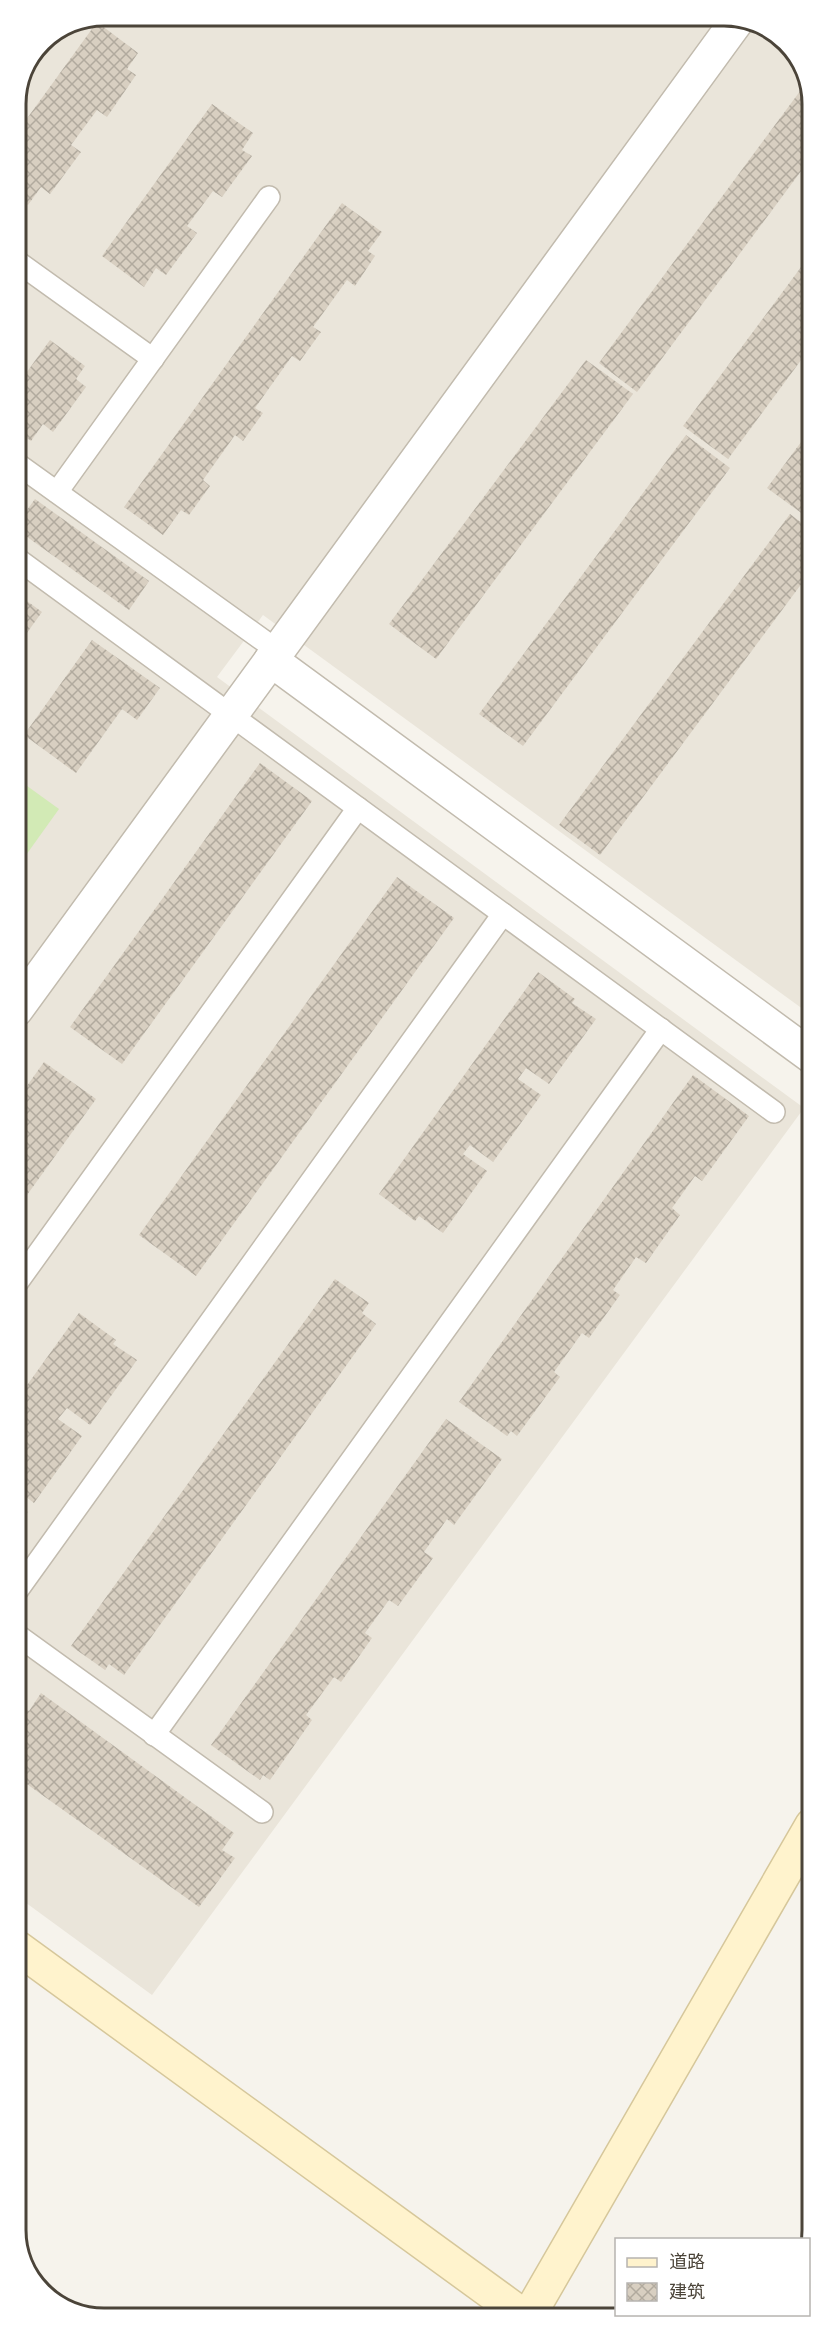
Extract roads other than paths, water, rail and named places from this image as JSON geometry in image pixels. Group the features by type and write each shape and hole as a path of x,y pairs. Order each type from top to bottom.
{"street":[{"path":"26,996 733,26"},
{"path":"275,656 802,1049"},
{"path":"531,2308 802,1842"},
{"path":"26,1954 514,2308"}],"lane":[{"path":"57,492 269,197"},
{"path":"26,268 153,359"},
{"path":"26,470 275,656"},
{"path":"26,565 774,1112"},
{"path":"26,1270 358,808"},
{"path":"26,1578 503,914"},
{"path":"154,1735 661,1029"},
{"path":"26,1642 262,1812"}]}
